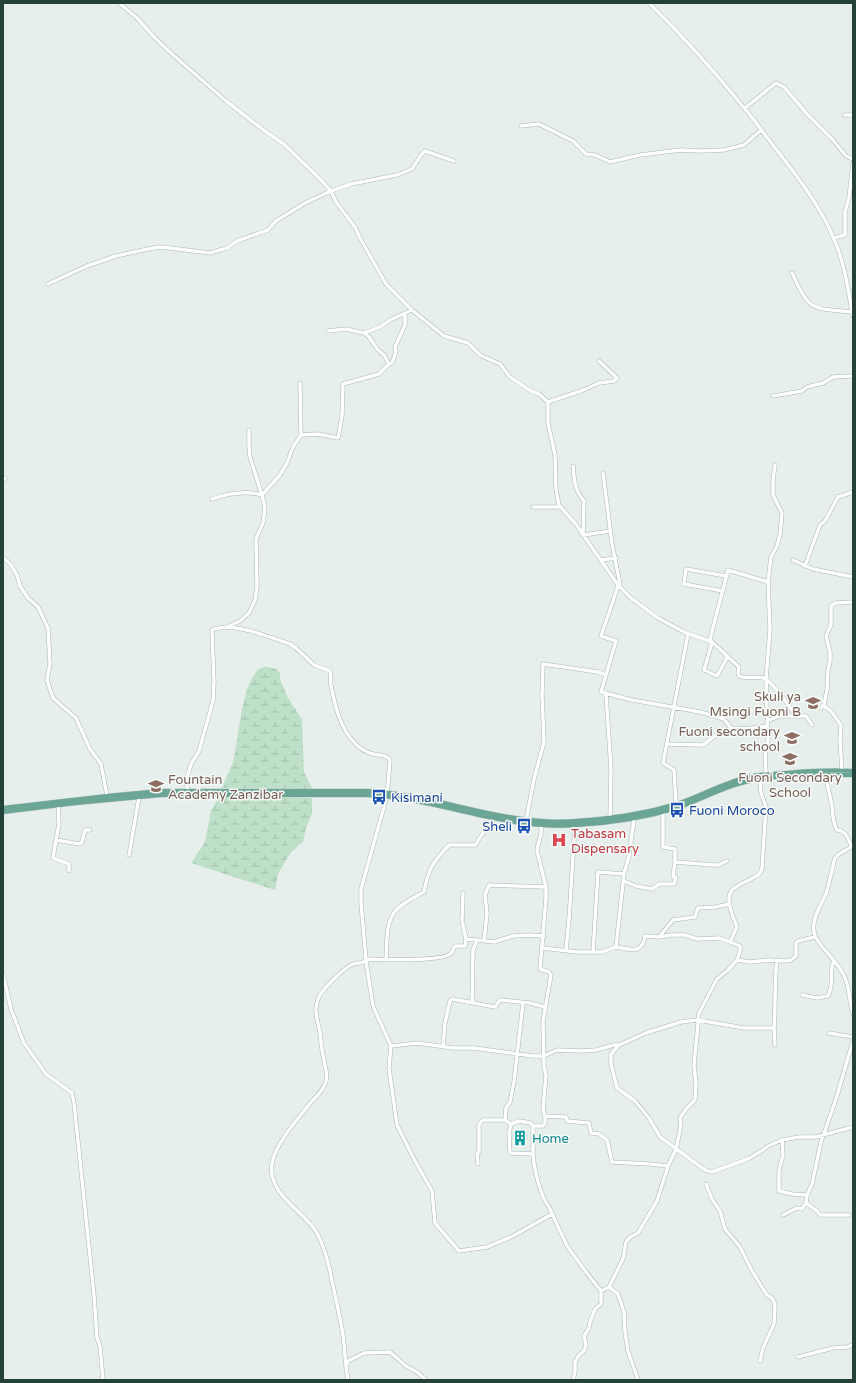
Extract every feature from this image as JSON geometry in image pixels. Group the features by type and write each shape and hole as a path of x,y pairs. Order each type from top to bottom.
{"main road":[{"path":"387,794 495,818 526,822 575,821 633,815 676,804 740,779 766,774 853,771"},
{"path":"3,808 160,791 188,790 216,792 356,793 416,796 541,826 575,826 634,819 663,812 741,783 760,779 853,775"},
{"path":"3,812 139,797 216,792"}],"street":[{"path":"120,3 172,54 226,101 250,121 286,145 331,191 336,202 355,227 386,284 412,310 444,336 468,343 480,355 500,364 510,376 531,391 539,394 548,402 548,423 555,455 556,490 561,507 575,523 618,585 631,598 658,618 688,634 712,642 739,666 738,673 742,678 753,676 766,679 797,716"},
{"path":"649,3 704,61 745,108 812,198 834,238 845,271 853,314 820,309 813,306 802,294 792,273"},
{"path":"745,108 776,83 784,87 846,156 853,159"},
{"path":"844,115 853,115"},
{"path":"521,126 539,124 573,142 586,154 595,155 610,162 640,155 680,150 724,150 744,145 761,130"},
{"path":"48,284 87,266 116,256 148,249 170,248 210,253 227,248 237,241 268,230 276,221 305,203 331,191 351,184 397,175 412,169 425,151 454,161"},
{"path":"834,238 845,235 844,220 849,198 853,163"},
{"path":"364,333 380,327 390,320 412,310"},
{"path":"301,435 318,434 338,438 342,416 343,384 379,374 392,363 396,347 405,325 405,313"},
{"path":"328,331 346,330 364,333 384,355 389,364"},
{"path":"548,402 581,391 599,383 614,381 618,378 598,361"},
{"path":"773,396 802,392 807,387 823,383 833,377 853,376"},
{"path":"262,495 288,464 293,447 301,435 300,383"},
{"path":"228,627 240,621 249,613 255,600 257,587 256,539 263,523 265,508 250,457 249,430"},
{"path":"766,774 765,749 768,742 766,679 770,629 768,582 771,557 777,546 780,535 782,513 774,495 773,480 775,465"},
{"path":"573,466 575,484 579,496 584,501 583,535"},
{"path":"602,473 612,544 620,584 618,585 601,636 616,641 601,692 673,708 700,712 724,719 731,728"},
{"path":"212,498 232,493 253,492 262,495"},
{"path":"805,566 820,525 825,521 838,497 853,492"},
{"path":"533,508 539,506 561,507"},
{"path":"583,535 611,531"},
{"path":"3,557 11,565 20,586 28,598 38,607 48,628 50,664 47,680 53,698 76,718 90,749 101,764 107,796"},
{"path":"601,560 616,558"},
{"path":"793,560 813,569 853,577"},
{"path":"723,591 684,584 686,569 726,576"},
{"path":"728,656 717,676 704,670 712,642 710,639 728,570 768,582"},
{"path":"842,771 840,740 841,725 831,711 822,707 827,690 830,661 830,652 826,636 831,625 831,606 835,603 853,602"},
{"path":"188,790 186,782 191,764 199,751 213,701 214,682 212,630 216,628 228,627 240,628 290,644 314,665 330,671 330,680 335,703 347,735 363,750 389,758 387,794 361,889 366,961 373,1006 391,1046 389,1068 397,1125 432,1191 435,1223 458,1250 487,1247 513,1236 552,1214"},
{"path":"676,804 674,770 663,763 688,634"},
{"path":"526,822 534,779 544,742 542,695 543,664 598,672 606,675"},
{"path":"606,694 611,769 610,818"},
{"path":"767,721 778,716 806,716 812,725"},
{"path":"667,744 703,745 716,735 731,728 745,729 767,726"},
{"path":"826,775 834,825 837,830 841,830 845,834 852,846 835,858 826,893 821,902 814,926 815,937 842,970 846,978 849,1003 853,1012"},
{"path":"730,942 737,927 730,904 730,895 733,889 757,876 761,872 762,868 766,807 761,793 760,779"},
{"path":"129,855 139,797"},
{"path":"58,805 59,824 53,858 69,864 69,871"},
{"path":"624,881 649,890 652,890 659,884 674,884 676,877 673,877 675,849 663,847 663,812"},
{"path":"386,960 392,915 398,908 424,892 427,876 431,868 437,858 449,845 476,844 478,838 490,826 495,818"},
{"path":"616,947 624,874 629,856 634,819"},
{"path":"511,1124 519,1121 531,1123 533,1126 543,1126 545,1122 543,1110 546,1075 544,1067 543,1021 550,973 546,970 540,969 544,936 546,898 546,887 537,851 537,845 542,833 541,826"},
{"path":"566,950 575,826"},
{"path":"56,840 80,844 82,842 85,830 90,830"},
{"path":"675,862 714,865 727,861"},
{"path":"593,952 598,872 624,874"},
{"path":"484,941 486,895 489,885 546,887"},
{"path":"348,1380 345,1367 341,1324 324,1248 313,1226 295,1210 280,1192 272,1176 271,1165 276,1151 293,1125 320,1093 326,1083 320,1031 316,1016 316,1006 326,987 353,964 370,959 423,959 448,956 453,952 455,946 465,946 466,939 462,921 464,893"},
{"path":"659,937 673,920 695,917 698,908 730,904"},
{"path":"542,948 593,952 602,952 616,947 636,949 642,946 645,936 659,937 671,935 685,936 696,939 718,938 740,946 737,960 717,979 703,1004 698,1020 694,1065 696,1084 695,1100 680,1118 681,1125 676,1149 668,1166 658,1201 638,1233 630,1237 626,1242 623,1259 609,1287 601,1291"},
{"path":"466,939 494,942 513,936 544,936"},
{"path":"737,960 750,962 768,960 785,961 796,956 796,943 798,941 815,937"},
{"path":"472,1002 473,950 476,940"},
{"path":"775,1045 775,974 777,960"},
{"path":"802,996 817,998 828,996 832,990 832,966 834,961"},
{"path":"3,974 11,1009 24,1043 46,1074 72,1093 91,1261 97,1338 100,1346 104,1380"},
{"path":"443,1046 445,1023 451,1000 455,999 495,1007 500,1000 530,1003 545,1007"},
{"path":"505,1120 506,1108 510,1102 514,1082 523,1003"},
{"path":"391,1046 418,1043 453,1048 474,1048 533,1056 544,1056 558,1050 596,1050 619,1045 646,1033 681,1022 698,1020 744,1028 774,1028"},
{"path":"829,1034 853,1037"},
{"path":"783,1214 797,1208 802,1208 806,1203 824,1135 853,1041"},
{"path":"619,1045 612,1054 611,1064 617,1088 635,1101 649,1118 660,1137 705,1170 712,1172 748,1159 768,1146 782,1140 824,1135 853,1127"},
{"path":"545,1116 566,1117 567,1121 589,1123 593,1134 599,1134 607,1140 612,1162 668,1166"},
{"path":"478,1164 477,1153 479,1152 480,1141 479,1124 483,1120 505,1120 511,1124"},
{"path":"511,1124 509,1133 510,1153 533,1154"},
{"path":"533,1126 533,1154 540,1187 546,1203 567,1246 601,1291 601,1304 595,1309 589,1328 584,1336 586,1345 584,1351 579,1355 575,1362 576,1372 573,1380"},
{"path":"782,1140 783,1155 778,1180 778,1191 807,1195"},
{"path":"706,1184 712,1199 720,1211 725,1230 740,1247 752,1271 767,1295 772,1298 775,1304 774,1324 762,1348 760,1361"},
{"path":"806,1203 820,1215 848,1215"},
{"path":"609,1287 618,1294 624,1312 628,1351 638,1380"},
{"path":"798,1357 833,1348 853,1345"},
{"path":"345,1367 348,1361 364,1353 390,1352 406,1366 417,1372 426,1380"}],"green space":[{"path":"268,667 276,669 280,673 280,679 287,696 302,720 304,772 313,790 222,788 233,762 242,711 249,684 254,674 261,668"},
{"path":"219,796 312,798 312,814 306,828 303,842 291,852 278,874 275,890 191,863 205,842 211,811"}],"place":[{"name":"Skuli ya Msingi Fuoni B","path":"813,703"},
{"name":"Fuoni secondary school","path":"792,738"},
{"name":"Fuoni Secondary School","path":"790,759"},
{"name":"Fountain Academy Zanzibar","path":"156,786"},
{"name":"Kisimani","path":"379,797"},
{"name":"Fuoni Moroco","path":"677,810"},
{"name":"Sheli","path":"524,826"},
{"name":"Tabasam Dispensary","path":"559,840"},
{"name":"Home","path":"520,1138"}]}
